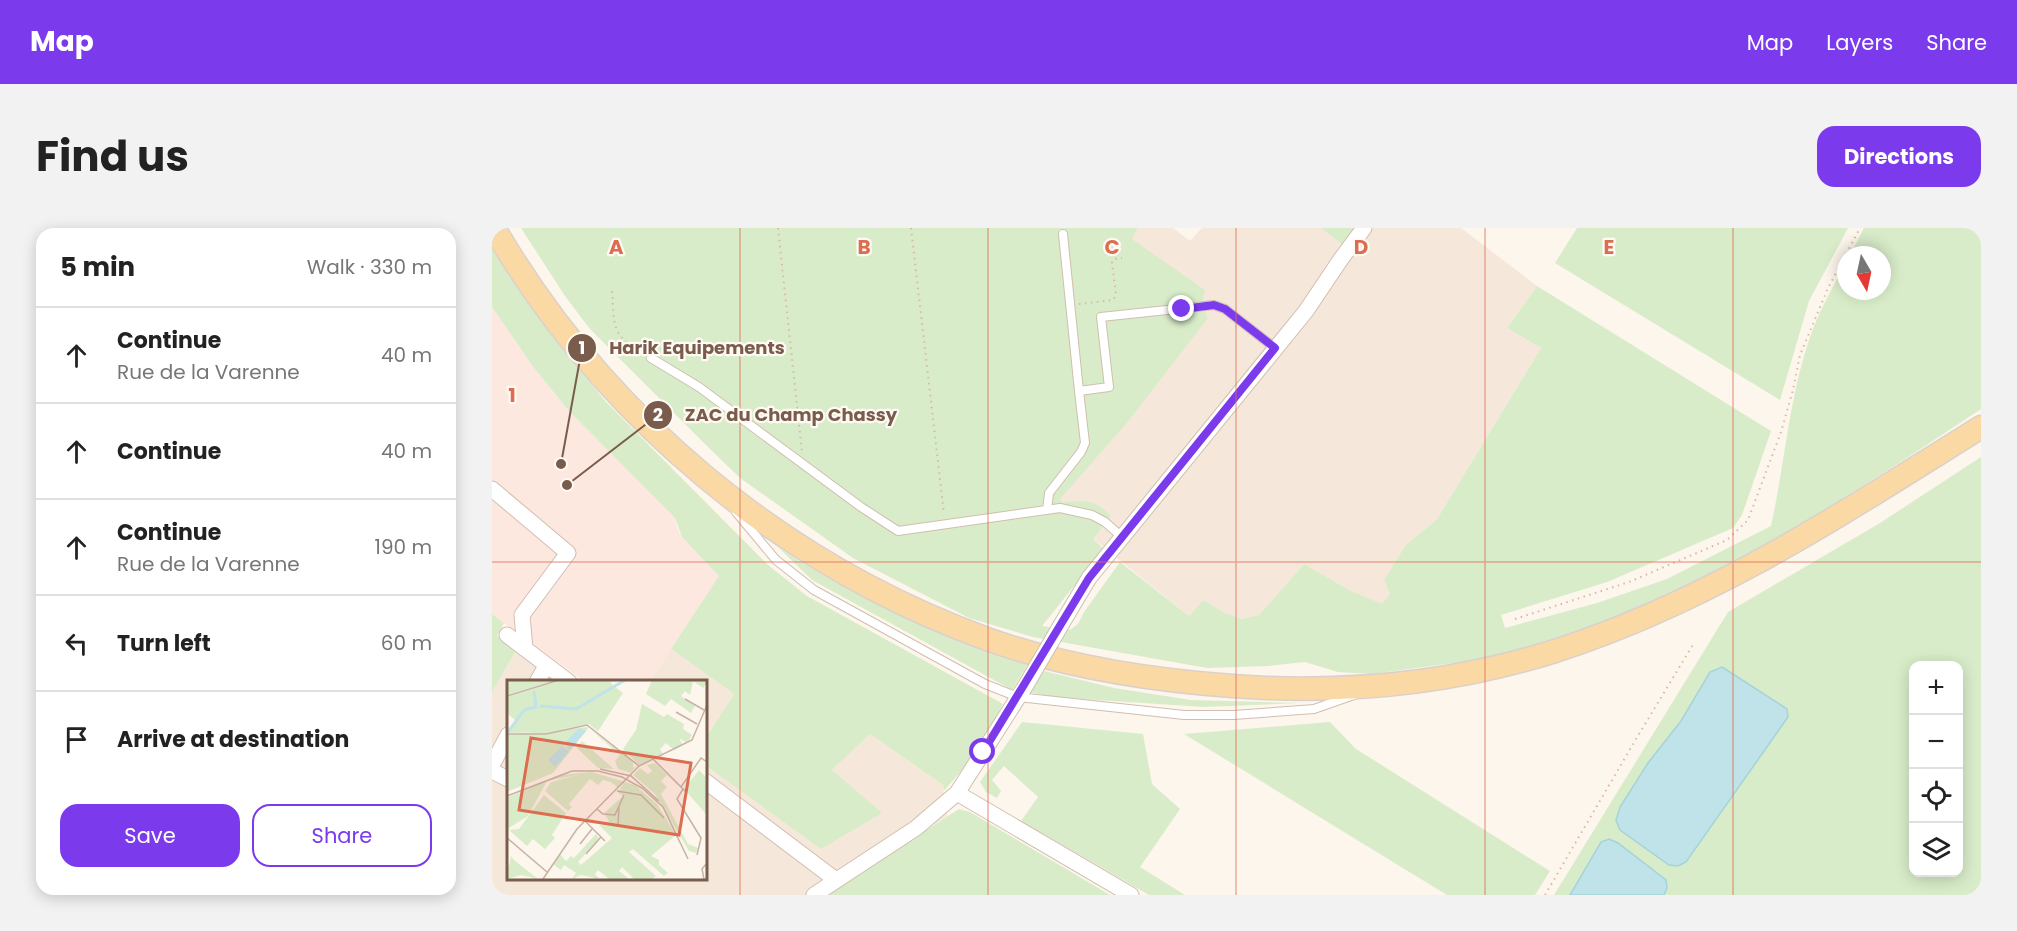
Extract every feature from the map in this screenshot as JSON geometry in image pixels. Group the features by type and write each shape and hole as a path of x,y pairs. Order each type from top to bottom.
{"main road":[{"path":"494,228 550,312 616,394 678,454 712,483 777,531 833,567 897,601 988,639 1093,668 1177,682 1269,689 1319,690 1373,687 1506,664 1553,651 1644,619 1714,586 1810,534 1981,427"}],"street":[{"path":"814,895 916,828 957,794 1089,578 1306,311 1364,228"},
{"path":"492,489 568,553 522,615 525,649"},
{"path":"507,635 566,680"},
{"path":"538,680 546,666"},
{"path":"492,765 507,737"},
{"path":"492,771 507,778"},
{"path":"706,782 836,880"},
{"path":"957,794 1131,895"}],"lane":[{"path":"1047,510 1049,493 1081,452 1085,443 1063,234"},
{"path":"1079,391 1109,387 1101,317 1214,305 1225,309 1275,348"},
{"path":"651,358 699,387 861,507 898,531 1068,509 1092,515 1105,522 1122,537"},
{"path":"712,483 776,560 814,590 985,684 1184,715 1234,715 1314,709 1373,687"}],"path":[{"path":"778,228 802,454 800,462"},
{"path":"911,228 945,525"},
{"path":"1515,619 1629,582 1684,559 1727,540 1748,520 1781,432 1800,355 1827,288 1860,228"},
{"path":"1070,305 1113,300 1116,295 1112,263 1114,258 1122,258"},
{"path":"612,291 618,334 625,343 651,358"},
{"path":"1545,895 1694,643"}],"shaded area":[{"path":"1138,228 1173,228 1190,241 1202,228 1461,228 1537,286 1507,328 1541,348 1437,519 1405,546 1384,580 1390,594 1382,605 1351,591 1304,564 1259,615 1241,619 1203,600 1189,616 1060,512 1044,490 1132,238"},
{"path":"492,307 534,368 569,411 675,518 682,537 720,576 650,680 582,680 492,614"},
{"path":"671,649 734,694 706,737 706,680 650,680"},
{"path":"515,652 556,680 507,680 507,880 706,880 706,766 821,848 881,813 832,770 870,734 943,785 947,816 825,895 492,895 492,692"}],"green space":[{"path":"521,228 1138,228 1132,239 1205,290 1203,305 1208,318 1126,424 1060,499 1063,502 1094,503 1111,516 1093,539 1104,549 1042,626 1070,630 1078,624 1120,562 1189,616 1203,600 1241,619 1259,615 1304,564 1351,591 1382,604 1390,594 1384,580 1405,546 1437,519 1541,348 1507,328 1537,286 1771,431 1742,515 1733,528 1607,582 1501,615 1505,628 1597,603 1667,579 1771,526 1792,407 1803,360 1822,308 1837,279 1837,300 1891,300 1891,246 1855,246 1864,228 1981,228 1981,409 1789,533 1666,600 1547,642 1476,660 1372,674 1338,672 1305,662 1207,668 1033,637 969,618 853,558 740,478 590,329 565,296"},
{"path":"1321,228 1354,228 1343,245"},
{"path":"1577,228 1848,228 1809,301 1780,400 1555,263"},
{"path":"492,248 560,346 606,402 768,565 807,596 1003,704 977,752 944,791 943,785 870,734 832,770 882,813 821,849 706,766 706,737 734,694 671,649 719,576 682,537 675,518 569,411 534,368 492,307"},
{"path":"1981,457 1981,895 1664,895 1667,888 1666,880 1618,843 1609,839 1601,842 1570,895 1554,895 1728,612 1880,523","holes":["1722,667 1787,709 1620,807 1648,763"]},
{"path":"779,548 836,583 896,614 948,636 1028,664 1012,690 812,580"},
{"path":"492,614 504,623 497,636 515,652 492,692"},
{"path":"1044,671 1114,688 1191,700 1300,703 1204,707 1052,697 1030,692"},
{"path":"1022,722 1143,734 1152,784 1180,809 1140,867 1185,895 1149,895 1021,821 1038,797 1004,766 992,780 1001,791 997,798 986,792 980,782"},
{"path":"1330,722 1356,749 1550,871 1535,895 1447,895 1184,734"},
{"path":"959,809 970,812 1110,895 825,895"}],"water":[{"path":"1722,667 1787,709 1788,717 1686,862 1678,866 1669,865 1620,830 1616,820 1620,807 1648,763 1681,721 1710,672"},
{"path":"1609,839 1618,843 1666,880 1667,888 1664,895 1570,895 1601,842"}],"place":[{"name":"Harik Equipements","path":"561,464"},
{"name":"ZAC du Champ Chassy","path":"567,485"}],"route":[{"path":"983,752 1026,685 1089,578 1275,348 1225,309 1214,305 1182,309"}]}
